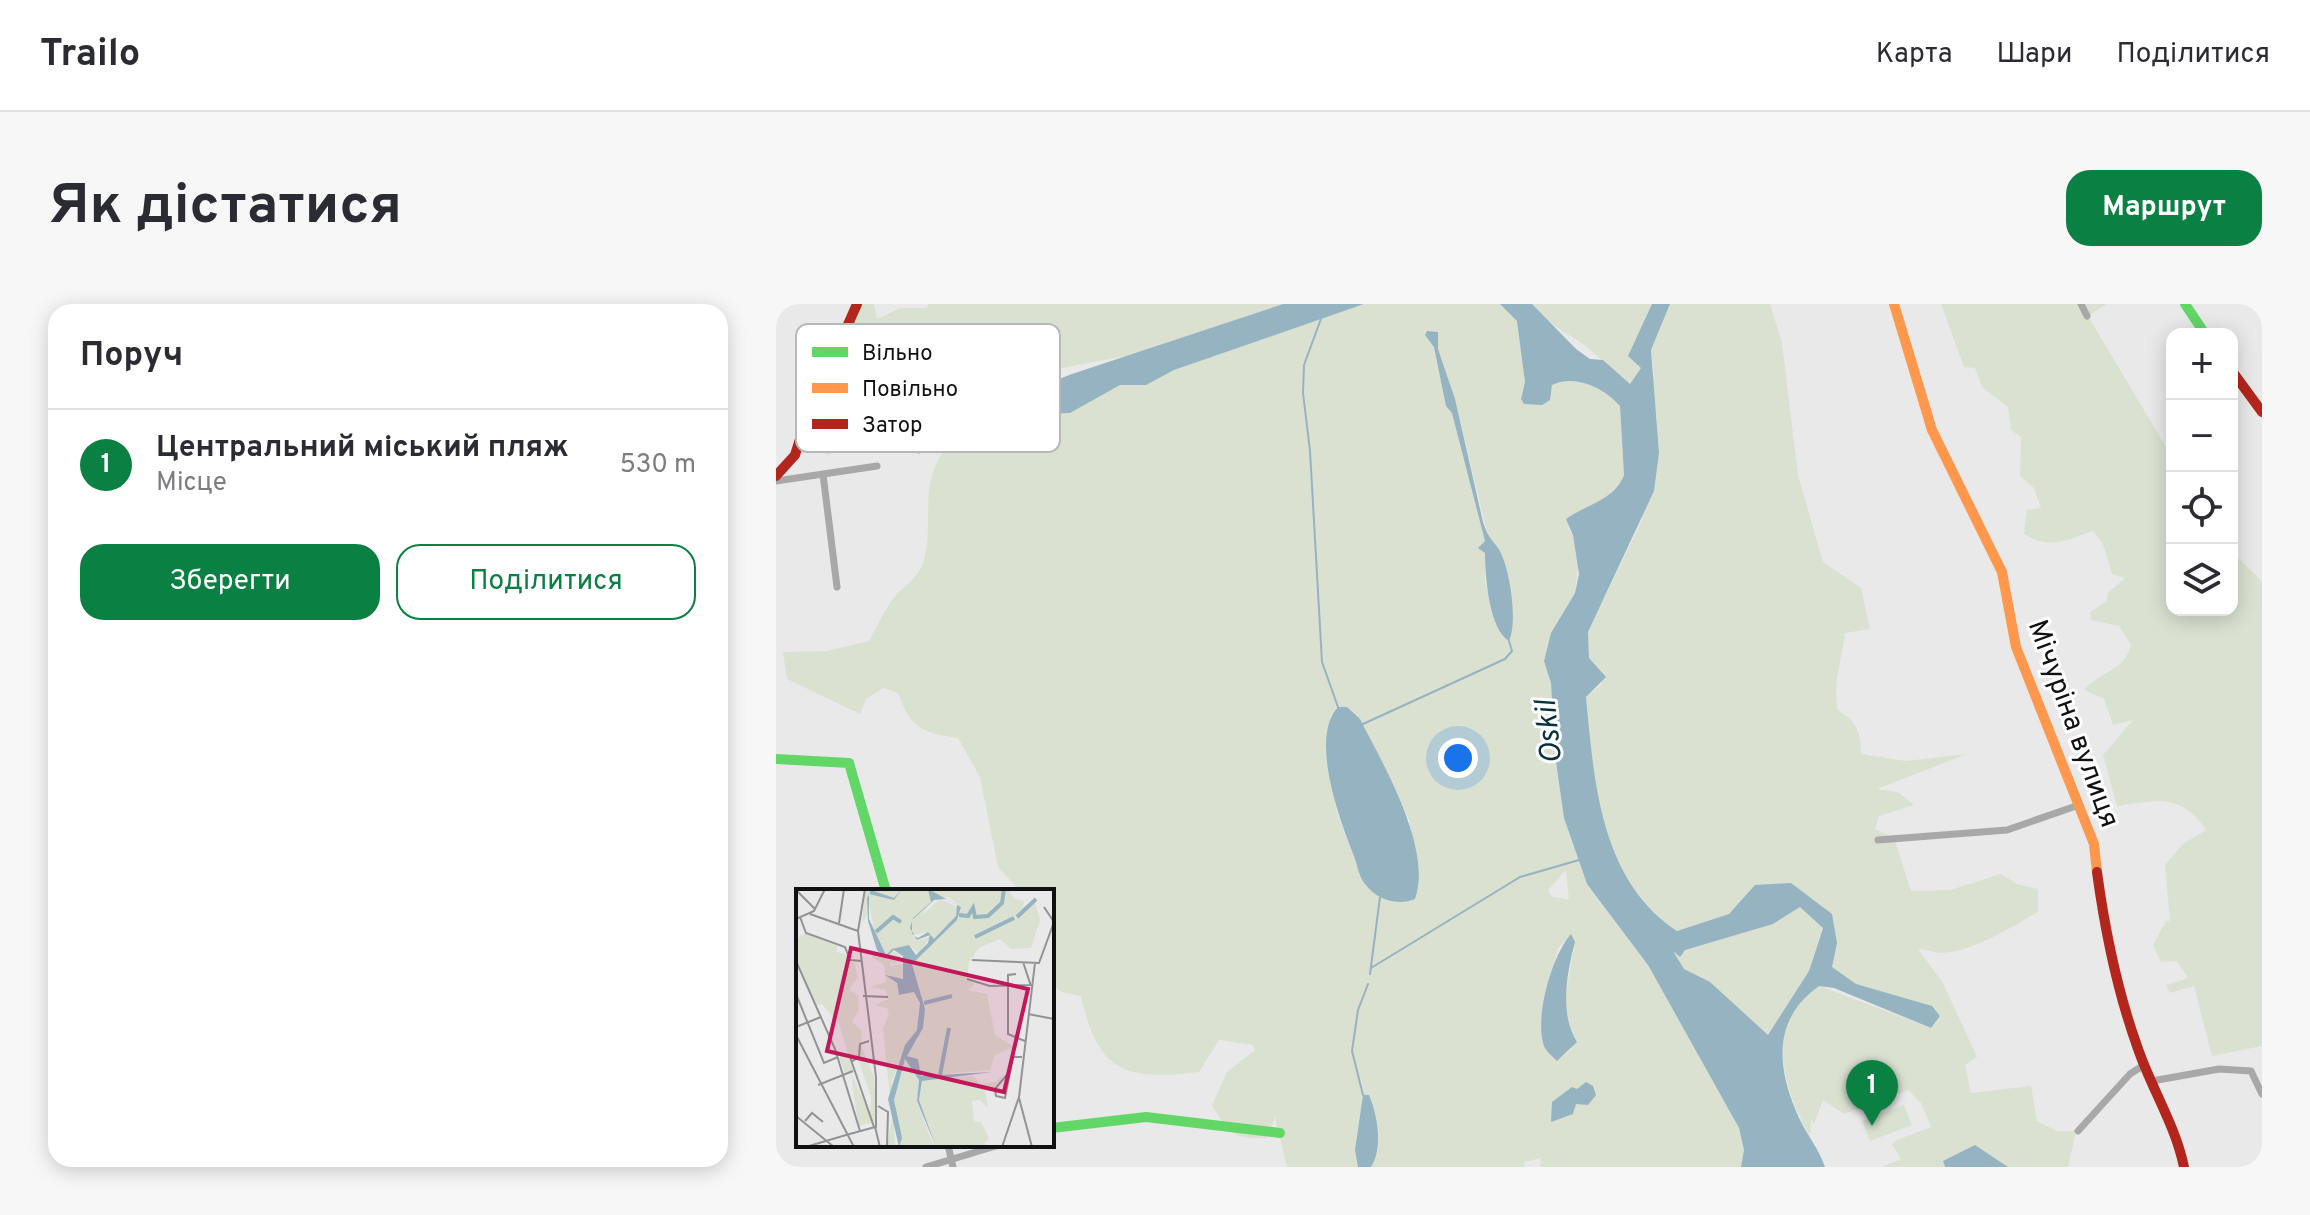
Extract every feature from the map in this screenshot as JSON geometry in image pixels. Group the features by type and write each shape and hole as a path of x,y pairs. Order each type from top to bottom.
{"street":[{"path":"848,324 857,304"},
{"name":"Мічуріна вулиця","path":"1894,304 1932,430 2002,572 2016,647 2094,844 2105,933 2144,1065 2178,1138 2184,1167"},
{"path":"2081,304 2087,316"},
{"path":"2185,304 2201,328"},
{"path":"2238,379 2262,412"},
{"path":"776,478 796,452"},
{"path":"776,478 877,466"},
{"path":"823,474 837,587"},
{"path":"776,759 841,762 852,768 885,889"},
{"path":"1878,840 2007,830 2079,805"},
{"path":"2078,1131 2130,1074 2144,1065"},
{"path":"2152,1081 2219,1069 2251,1071 2262,1094"},
{"path":"1054,1128 1146,1117 1280,1133"},
{"path":"926,1167 952,1164 994,1147"}],"green space":[{"path":"855,304 874,304 877,319 900,308 926,308 929,304 1282,304 1140,353 1060,368 1060,324 847,324"},
{"path":"1366,304 1500,304 1519,321 1525,382 1521,399 1550,400 1552,385 1570,381 1589,384 1620,405 1624,475 1596,557 1566,525 1573,535 1578,569 1575,593 1551,633 1544,660 1551,683 1555,755 1564,818 1587,884 1648,965 1739,1128 1744,1150 1741,1167 1540,1167 1541,1158 1524,1162 1525,1167 1371,1167 1377,1151 1377,1122 1369,1095 1364,1095 1360,1072 1363,1097 1355,1150 1358,1167 1287,1167 1275,1117 1267,1138 1239,1136 1227,1128 1212,1105 1227,1072 1255,1050 1253,1045 1219,1040 1199,1072 1173,1074 1133,1072 1118,1066 1106,1056 1096,1041 1081,996 1061,992 1054,986 1054,889 1018,889 998,867 980,777 958,738 919,727 908,714 898,693 883,688 866,699 860,714 787,679 783,652 827,651 869,641 894,597 918,573 927,546 931,478 943,452 1060,452 1060,413 1070,413 1120,385 1145,385 1174,370 1322,316","holes":["1439,352 1455,399 1489,541 1498,548 1498,629 1485,582 1485,541","1331,714 1363,724 1409,820 1419,886 1354,856 1340,822 1329,769","1566,870 1569,899 1552,897 1548,890","1571,935 1575,942 1564,1002 1572,1049 1557,1061 1541,1022 1558,948"]},
{"path":"1532,304 1652,304 1629,355 1642,368 1630,384 1583,344 1550,323"},
{"path":"1670,304 1770,304 1782,343 1798,475 1823,562 1861,588 1870,629 1845,633 1837,681 1838,710 1857,728 1861,754 1906,761 1967,754 1877,789 1898,792 1914,805 1879,816 1875,829 1894,838 1911,891 1950,890 2001,874 2017,884 2038,889 2038,912 1992,937 1968,948 1943,953 1918,949 1943,983 1977,1057 1965,1065 1971,1093 2031,1086 2037,1121 2057,1131 2076,1131 2068,1167 2003,1167 1943,1161 1945,1167 1882,1167 1901,1159 1892,1144 1931,1127 1921,1103 1908,1090 1844,1114 1823,1100 1814,1124 1811,1119 1810,1136 1790,1091 1783,1059 1786,1027 1793,1007 1802,996 1817,985 1931,1028 1940,1016 1931,1006 1857,986 1830,967 1837,943 1791,883 1729,914 1677,931 1651,910 1631,885 1616,857 1597,795 1592,762 1586,697 1602,684 1589,658 1588,632 1642,520 1657,418 1651,384 1654,374 1651,350"},
{"path":"1941,304 2107,304 2088,316 2166,447 2166,616 2238,616 2238,558 2262,581 2262,1046 2212,1056 2194,986 2170,993 2166,985 2188,978 2177,961 2161,962 2153,945 2166,921 2170,921 2165,865 2183,844 2206,830 2187,810 2167,802 2117,806 2103,755 2133,720 2113,725 2104,699 2084,690 2128,654 2131,645 2119,626 2091,620 2090,612 2106,602 2108,593 2125,578 2112,574 2103,544 2093,531 2050,542 2024,534 2027,510 2041,508 2034,488 2020,476 2021,437 2011,430 2008,407 1982,387 1975,368 1964,367"},
{"path":"1800,907 1823,925 1809,971 1768,1036 1684,970 1670,946 1684,947 1758,924 1773,924"},
{"path":"1904,1105 1912,1125 1870,1141 1862,1121"}],"water":[{"path":"1283,304 1364,304 1174,370 1146,385 1120,385 1070,413 1060,413 1060,379"},
{"path":"1500,304 1532,304 1576,349 1590,359 1603,360 1630,384 1641,368 1628,356 1652,304 1670,304 1651,350 1659,453 1654,491 1588,632 1589,658 1606,677 1586,697 1598,795 1616,857 1631,885 1651,910 1677,931 1729,914 1755,885 1791,883 1832,914 1837,943 1832,967 1856,984 1932,1006 1940,1016 1931,1028 1834,988 1819,986 1803,999 1786,1030 1783,1064 1799,1118 1825,1167 1741,1167 1744,1150 1739,1128 1648,965 1587,884 1564,818 1555,755 1551,683 1544,661 1551,633 1575,593 1579,574 1573,535 1566,519 1607,496 1624,475 1620,406 1598,389 1570,381 1552,385 1550,400 1542,405 1524,404 1521,399 1525,382 1517,321","holes":["1800,907 1823,928 1809,971 1768,1035 1710,982 1684,969 1673,951 1680,957 1685,950 1773,924"]},
{"path":"1427,331 1438,332 1438,349 1455,399 1483,522 1506,567 1513,608 1509,641 1502,635 1493,614 1487,588 1485,553 1478,548 1485,541 1452,413 1446,406 1434,347 1425,335"},
{"path":"1338,707 1347,707 1360,719 1403,807 1417,856 1419,879 1415,899 1394,902 1381,898 1370,890 1360,874 1335,802 1327,759 1326,738 1330,721"},
{"path":"1571,934 1575,942 1567,979 1566,1006 1571,1031 1577,1042 1557,1061 1544,1046 1541,1020 1551,971"},
{"path":"1586,1082 1593,1086 1596,1095 1588,1105 1576,1104 1573,1114 1551,1122 1552,1102 1572,1087 1577,1089"},
{"path":"1363,1095 1369,1095 1378,1132 1377,1151 1371,1167 1358,1167 1355,1150"},
{"path":"1975,1145 2008,1167 1945,1167 1943,1161"}],"waterway":[{"path":"1322,316 1304,365 1303,393 1310,451 1322,662 1338,707"},
{"path":"1363,724 1505,659 1512,651 1509,641"},
{"path":"1371,968 1520,877 1579,860"},
{"path":"1370,974 1380,897"},
{"path":"1363,1095 1352,1051 1358,1010 1368,984"}],"traffic: fast":[{"path":"2185,304 2201,328"},
{"path":"776,759 849,763 885,889"},
{"path":"1054,1128 1146,1117 1280,1133"}],"traffic: slow":[{"path":"1894,304 1932,430 2002,572 2016,647 2094,844 2097,872"}],"traffic: jam":[{"path":"848,324 857,304"},
{"path":"2238,379 2262,412"},
{"path":"776,476 796,452"},
{"path":"2097,872 2123,1003 2184,1167"}],"place":[{"name":"Центральний міський пляж","path":"1872,1126"}],"water label":[{"name":"Oskil","path":"1548,732"}]}
